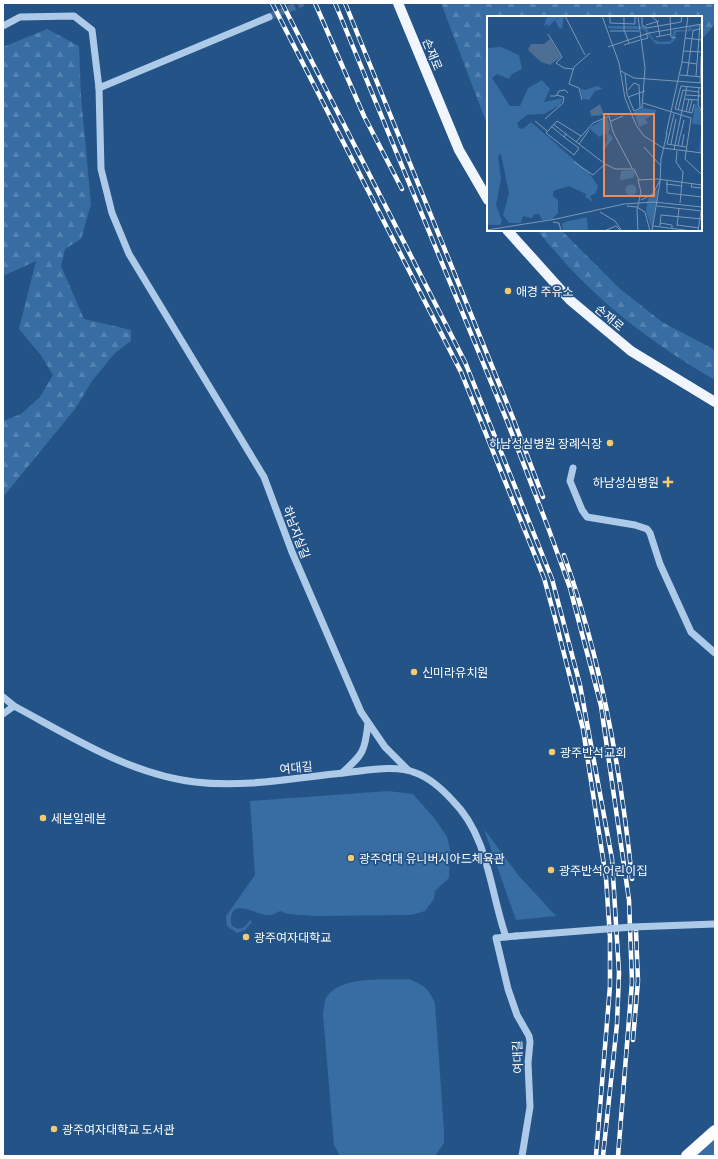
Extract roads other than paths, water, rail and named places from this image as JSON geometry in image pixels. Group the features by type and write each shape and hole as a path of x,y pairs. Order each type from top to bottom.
{"highway":[{"path":"687,1156 715,1131"}],"main road":[{"name":"손재로","path":"398,3 459,150 487,198"},
{"name":"손재로","path":"508,231 570,300 630,351 715,402"}],"street":[{"name":"하남지실길","path":"3,26 20,17 74,16 92,30 99,88 101,169 112,213 129,254 264,477 292,552 361,712 385,746 408,770"},
{"path":"99,88 269,17"},
{"path":"573,468 570,481 582,510 587,517 635,525 647,529 650,533 660,564 691,632 715,653"},
{"name":"여대길","path":"3,697 14,706 119,762 168,778 196,782 249,783 379,769 408,770 428,779 440,788 458,806 472,826 486,862 506,937 496,938 508,989 517,1015 530,1042 528,1063 530,1107 522,1156"},
{"path":"3,714 14,706"},
{"path":"342,773 363,752 366,746 368,723"},
{"path":"506,937 632,927 715,924"}],"tunnel":[{"path":"269,17 303,3"}],"railway":[{"path":"272,3 461,372 544,578 583,729 606,878 610,937 610,986 596,1156"},
{"path":"282,3 465,362 552,579 580,685 612,859 619,973 617,1024 603,1156"},
{"path":"315,3 364,116 402,189"},
{"path":"335,3 507,421 549,530 570,588 601,706 629,900 632,982 618,1156"},
{"path":"345,3 513,418 543,497"},
{"path":"564,555 589,634 608,715 622,797 632,879"},
{"path":"633,1040 638,981 636,931"}],"place":[{"name":"애경 주유소","path":"508,291"},
{"name":"하남성심병원 장례식장","path":"610,443"},
{"name":"하남성심병원","path":"668,482"},
{"name":"신미라유치원","path":"414,672"},
{"name":"광주반석교회","path":"552,752"},
{"name":"세븐일레븐","path":"43,818"},
{"name":"광주여대 유니버시아드체육관","path":"351,858"},
{"name":"광주반석어린이집","path":"551,870"},
{"name":"광주여자대학교","path":"246,937"},
{"name":"광주여자대학교 도서관","path":"54,1129"}]}
